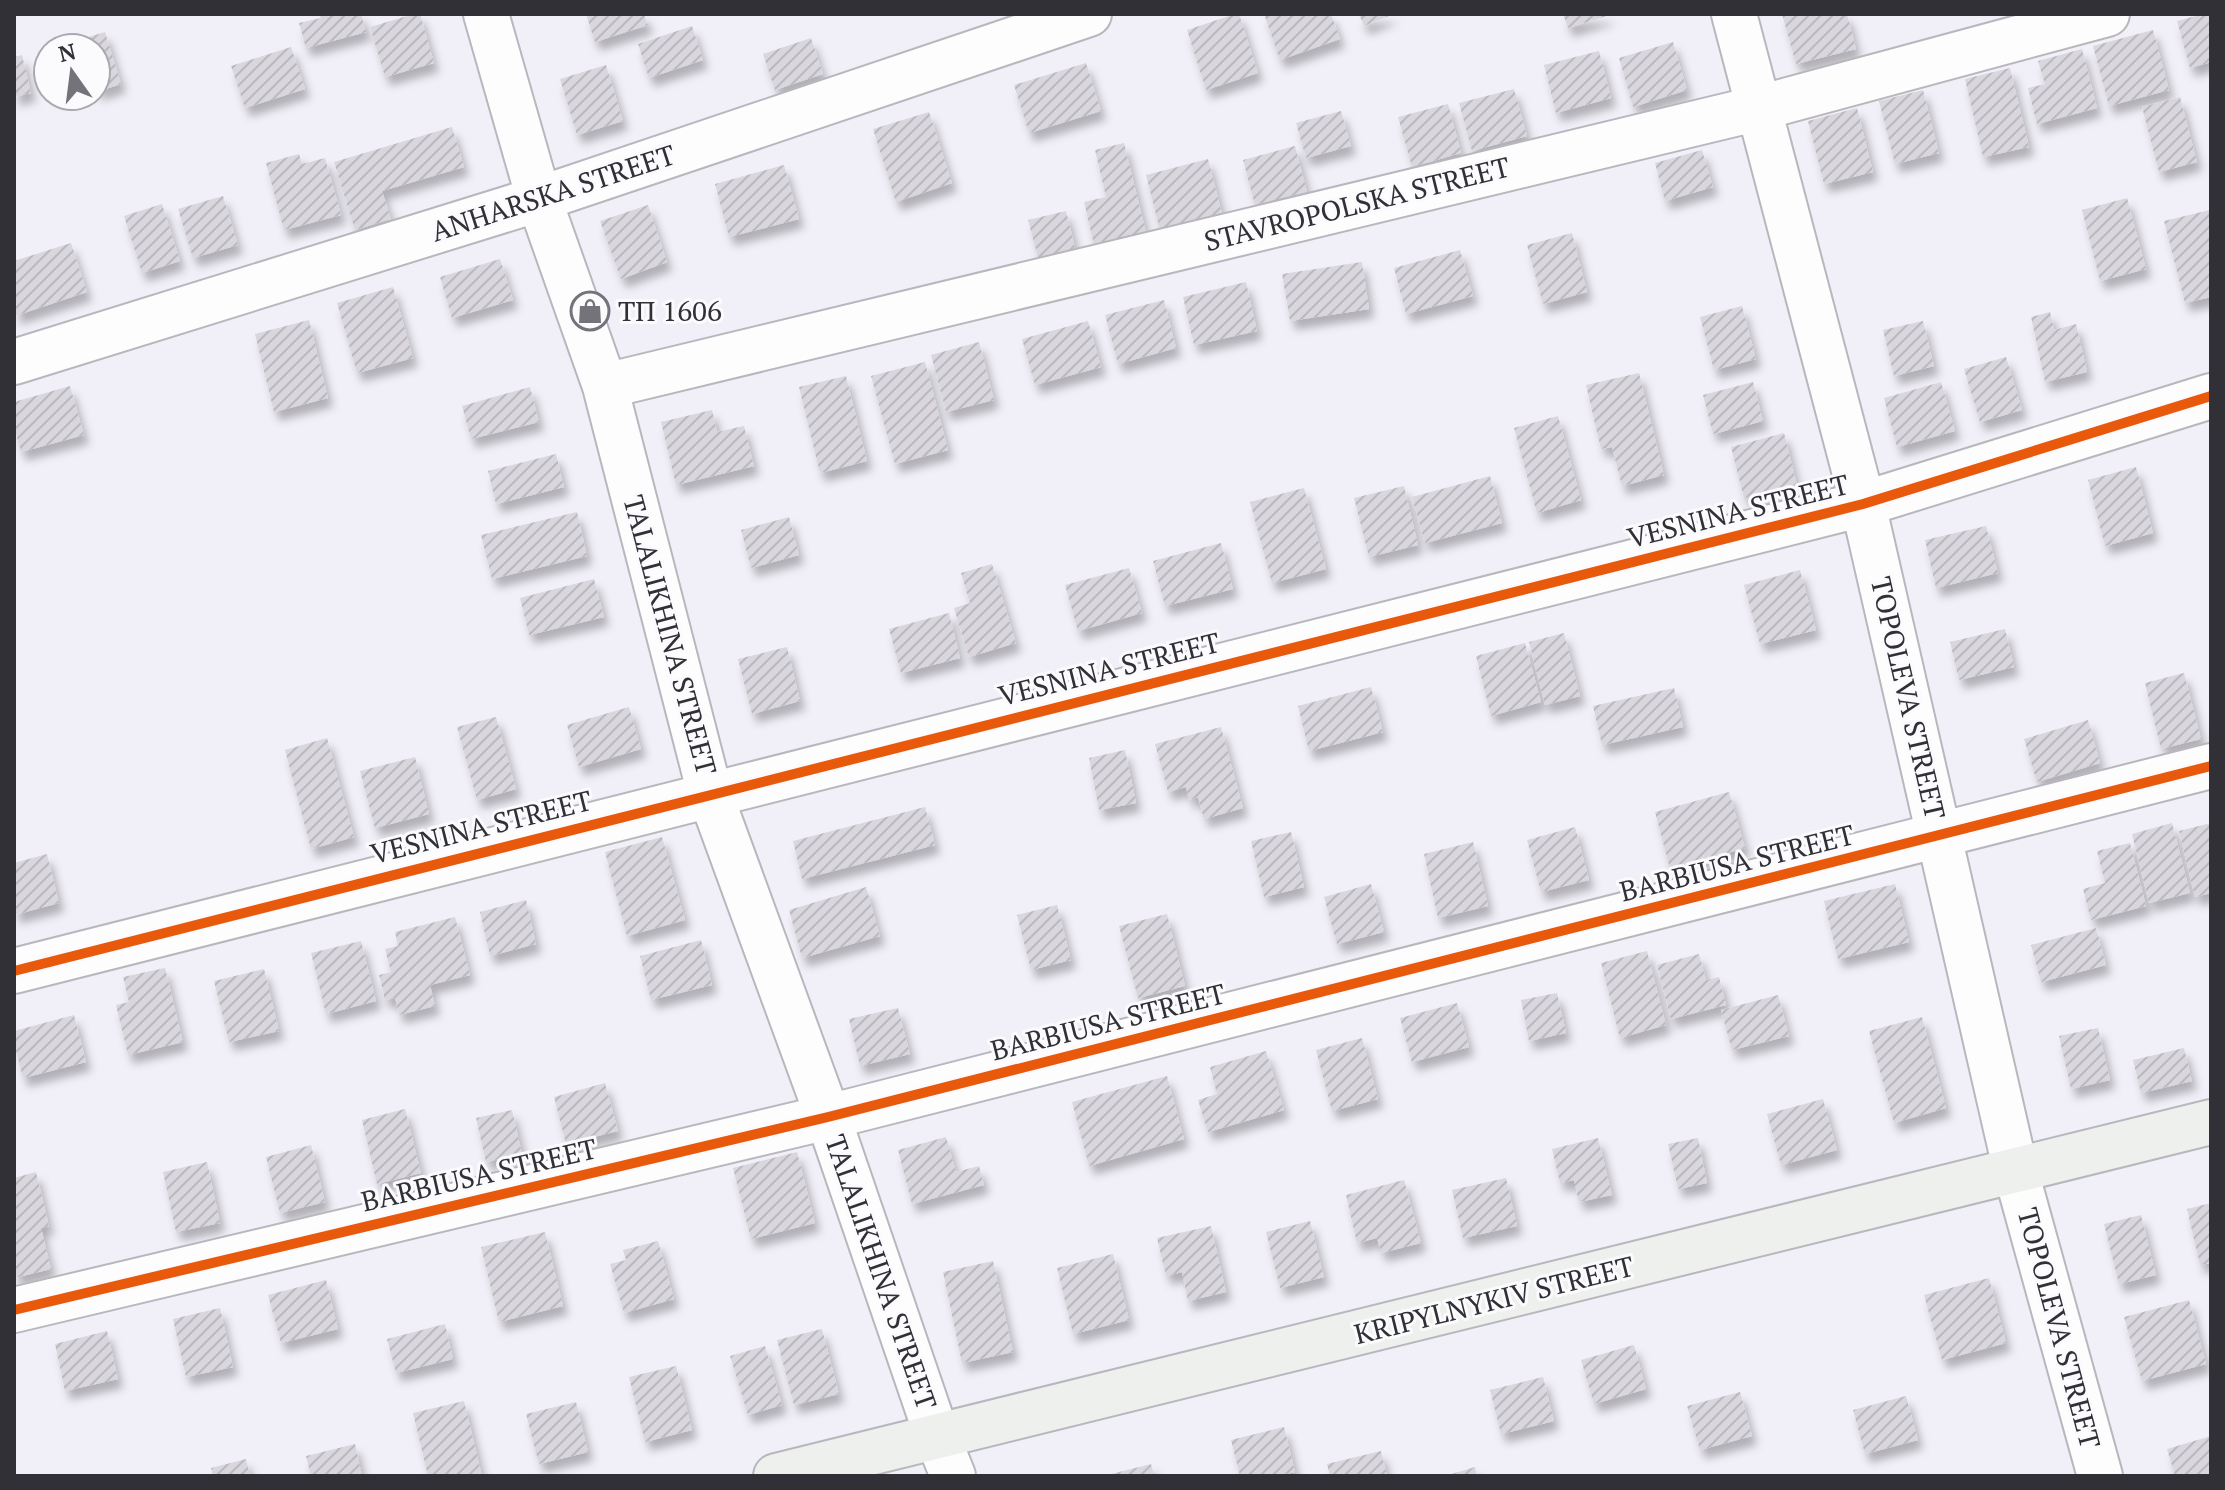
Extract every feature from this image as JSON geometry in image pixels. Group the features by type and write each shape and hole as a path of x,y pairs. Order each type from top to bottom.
{"street":[{"name":"TALALIKHINA STREET","path":"486,14 539,199 605,386 710,794 828,1117 953,1476"},
{"name":"ANHARSKA STREET","path":"14,362 539,199 1089,14"},
{"name":"TOPOLEVA STREET","path":"1734,14 1863,504 2016,1172 2100,1476"},
{"name":"STAVROPOLSKA STREET","path":"605,386 1759,108 2107,14"},
{"name":"VESNINA STREET","path":"14,971 1863,504 2211,396"},
{"name":"BARBIUSA STREET","path":"14,1310 828,1117 2211,766"},
{"name":"KRIPYLNYKIV STREET","path":"776,1476 2211,1122"}],"building":[{"path":"320,14 361,14 366,32 306,48 299,23 321,18"},
{"path":"420,14 434,63 385,77 370,27"},
{"path":"586,14 644,14 648,25 595,42"},
{"path":"1239,14 1258,73 1206,90 1187,30"},
{"path":"1264,14 1331,14 1340,39 1280,60"},
{"path":"1359,14 1394,14 1364,26"},
{"path":"1563,14 1610,14 1610,15 1568,28"},
{"path":"1782,14 1847,14 1856,49 1796,64"},
{"path":"2211,14 2211,62 2190,68 2177,21"},
{"path":"692,26 703,60 649,78 638,44"},
{"path":"2153,30 2169,90 2109,106 2093,46"},
{"path":"811,38 823,74 775,90 763,54"},
{"path":"1673,42 1687,90 1633,107 1619,58"},
{"path":"291,47 305,89 245,108 231,66"},
{"path":"2082,49 2097,108 2037,124 2028,88 2045,84 2038,61"},
{"path":"1599,51 1611,98 1556,113 1544,65"},
{"path":"22,55 31,93 14,97 14,57"},
{"path":"112,55 121,84 112,87"},
{"path":"1086,63 1101,111 1029,133 1014,85"},
{"path":"606,65 623,121 577,135 560,79"},
{"path":"2010,68 2029,147 1983,157 1965,79"},
{"path":"1514,89 1527,136 1472,151 1459,103"},
{"path":"1923,90 1939,153 1895,164 1879,101"},
{"path":"2180,97 2197,162 2159,172 2142,107"},
{"path":"1448,104 1461,153 1412,167 1398,117"},
{"path":"1857,108 1873,172 1824,184 1808,121"},
{"path":"1341,111 1351,146 1306,158 1296,123"},
{"path":"929,112 952,183 896,202 873,129"},
{"path":"452,127 464,167 382,191 391,219 355,230 334,162"},
{"path":"1124,143 1147,237 1095,249 1084,202 1106,197 1095,150"},
{"path":"1295,146 1307,192 1255,205 1243,160"},
{"path":"1702,150 1713,187 1665,201 1655,163"},
{"path":"299,154 302,164 325,158 341,215 284,230 266,163"},
{"path":"1208,159 1222,214 1160,230 1146,175"},
{"path":"784,165 799,219 729,237 715,184"},
{"path":"223,196 238,245 193,258 178,209"},
{"path":"2127,198 2146,269 2100,281 2082,210"},
{"path":"162,204 180,261 142,273 124,216"},
{"path":"648,205 667,262 621,279 600,221"},
{"path":"2210,210 2211,297 2185,303 2164,221"},
{"path":"1066,211 1077,256 1040,265 1028,220"},
{"path":"1572,233 1587,292 1543,304 1527,245"},
{"path":"71,243 87,292 15,316 14,261"},
{"path":"1460,250 1473,296 1406,314 1394,268"},
{"path":"500,259 513,300 452,318 440,277"},
{"path":"1362,262 1369,309 1290,321 1282,274"},
{"path":"1246,282 1257,331 1194,345 1183,297"},
{"path":"393,287 413,358 357,373 337,303"},
{"path":"1164,300 1176,348 1118,364 1105,315"},
{"path":"1742,306 1756,359 1714,370 1700,317"},
{"path":"2050,312 2054,330 2076,324 2087,372 2045,382 2031,317"},
{"path":"309,320 328,398 274,412 255,334"},
{"path":"1088,321 1101,367 1035,385 1022,339"},
{"path":"1923,321 1934,366 1894,376 1883,330"},
{"path":"979,342 994,400 946,412 931,355"},
{"path":"2006,357 2022,410 1980,422 1964,369"},
{"path":"925,362 948,450 895,464 871,376"},
{"path":"1639,373 1664,475 1622,486 1612,447 1601,449 1586,385"},
{"path":"846,376 867,461 820,473 799,387"},
{"path":"1753,382 1763,421 1713,434 1703,395"},
{"path":"1941,382 1955,431 1897,447 1884,398"},
{"path":"70,386 84,435 21,452 14,426 14,402"},
{"path":"530,387 539,422 471,439 462,406"},
{"path":"712,410 717,432 744,426 754,466 676,485 661,422"},
{"path":"1558,416 1581,500 1537,513 1514,428"},
{"path":"1784,433 1797,485 1744,498 1731,447"},
{"path":"556,454 564,487 496,504 488,471"},
{"path":"2136,467 2153,533 2105,546 2088,480"},
{"path":"1490,476 1502,523 1425,543 1412,497"},
{"path":"1404,486 1418,545 1369,557 1354,498"},
{"path":"1304,488 1326,569 1272,583 1250,502"},
{"path":"577,512 587,556 492,579 481,535"},
{"path":"789,517 799,555 751,568 741,530"},
{"path":"1986,526 1998,573 1936,588 1925,540"},
{"path":"1221,543 1233,589 1165,606 1153,561"},
{"path":"992,564 1016,643 969,657 954,608 970,603 961,573"},
{"path":"1129,568 1142,613 1078,631 1065,585"},
{"path":"1800,570 1816,630 1760,644 1744,585"},
{"path":"594,579 604,617 529,635 520,598"},
{"path":"949,613 960,658 901,673 889,629"},
{"path":"2005,629 2014,667 1959,680 1950,642"},
{"path":"1564,633 1580,696 1545,705 1529,642"},
{"path":"1525,643 1541,702 1491,716 1476,656"},
{"path":"787,647 800,701 752,714 738,659"},
{"path":"2184,673 2201,739 2161,749 2145,683"},
{"path":"1371,687 1383,732 1309,751 1298,706"},
{"path":"1674,688 1683,727 1602,745 1593,706"},
{"path":"629,707 641,749 579,767 567,725"},
{"path":"496,717 516,789 477,800 457,727"},
{"path":"2088,720 2100,763 2037,782 2024,739"},
{"path":"1221,727 1243,808 1204,819 1198,797 1189,800 1186,787 1168,792 1155,744"},
{"path":"327,738 354,837 311,849 285,750"},
{"path":"1125,750 1136,803 1099,810 1089,758"},
{"path":"415,757 429,814 375,828 360,771"},
{"path":"1729,792 1745,848 1670,869 1655,812"},
{"path":"925,807 935,845 802,879 793,841"},
{"path":"2172,823 2190,893 2149,903 2132,834"},
{"path":"2211,823 2211,893 2195,897 2179,831"},
{"path":"1575,827 1589,880 1541,892 1527,840"},
{"path":"1291,832 1304,887 1264,897 1251,841"},
{"path":"662,837 685,920 627,936 605,852"},
{"path":"1473,842 1488,906 1438,918 1424,854"},
{"path":"2130,843 2146,906 2091,920 2083,889 2105,883 2097,851"},
{"path":"47,854 59,903 14,915 14,863"},
{"path":"1371,884 1384,932 1337,944 1324,897"},
{"path":"1895,884 1909,942 1838,959 1824,901"},
{"path":"866,887 880,936 802,958 789,910"},
{"path":"526,900 536,944 490,956 480,912"},
{"path":"1057,905 1071,960 1031,970 1017,915"},
{"path":"1167,914 1185,986 1138,998 1119,926"},
{"path":"455,917 470,975 430,985 435,1006 399,1015 395,998 385,1000 379,975 391,972 385,949 398,946 395,932"},
{"path":"2096,928 2106,965 2041,982 2031,945"},
{"path":"701,940 712,985 651,1000 640,956"},
{"path":"361,941 376,1001 326,1014 311,953"},
{"path":"1647,951 1666,1025 1620,1038 1601,963"},
{"path":"1699,954 1706,980 1719,977 1726,1005 1671,1019 1657,965"},
{"path":"165,968 183,1042 128,1055 116,1005 129,1002 123,977"},
{"path":"264,969 279,1031 229,1042 214,981"},
{"path":"1557,993 1566,1033 1529,1041 1521,1000"},
{"path":"1778,995 1789,1036 1732,1050 1721,1010"},
{"path":"1457,1003 1469,1047 1412,1062 1400,1018"},
{"path":"898,1008 910,1054 860,1066 849,1019"},
{"path":"74,1015 86,1062 23,1078 14,1031"},
{"path":"1922,1017 1946,1108 1894,1123 1869,1031"},
{"path":"2098,1028 2110,1080 2071,1089 2059,1036"},
{"path":"1362,1038 1378,1099 1332,1111 1316,1050"},
{"path":"2184,1048 2192,1081 2141,1093 2133,1060"},
{"path":"1266,1051 1284,1110 1208,1132 1198,1100 1217,1094 1210,1067"},
{"path":"1167,1076 1184,1139 1089,1166 1072,1102"},
{"path":"605,1083 618,1131 566,1144 554,1097"},
{"path":"1823,1099 1837,1150 1781,1165 1767,1114"},
{"path":"405,1109 421,1173 377,1184 362,1120"},
{"path":"512,1110 522,1154 486,1162 476,1118"},
{"path":"946,1137 956,1172 979,1166 984,1185 912,1204 898,1150"},
{"path":"1598,1138 1612,1195 1579,1202 1574,1180 1560,1183 1552,1149"},
{"path":"1698,1138 1707,1183 1678,1189 1668,1144"},
{"path":"311,1145 325,1202 280,1213 266,1157"},
{"path":"797,1152 815,1223 751,1239 733,1168"},
{"path":"207,1162 220,1223 176,1232 163,1172"},
{"path":"36,1172 49,1226 41,1228 51,1269 14,1278 14,1178"},
{"path":"1506,1178 1517,1226 1463,1238 1452,1190"},
{"path":"1404,1180 1421,1243 1381,1253 1377,1238 1357,1243 1346,1195"},
{"path":"2211,1203 2211,1263 2200,1265 2187,1209"},
{"path":"2141,1215 2156,1275 2119,1284 2104,1224"},
{"path":"1310,1221 1324,1277 1280,1288 1266,1232"},
{"path":"1211,1226 1226,1292 1188,1301 1182,1272 1166,1276 1157,1238"},
{"path":"545,1232 563,1306 499,1322 481,1247"},
{"path":"658,1241 674,1299 624,1313 610,1264 626,1260 623,1250"},
{"path":"1113,1254 1129,1320 1073,1334 1057,1268"},
{"path":"993,1261 1013,1352 962,1363 943,1272"},
{"path":"1989,1278 2006,1343 1942,1360 1924,1295"},
{"path":"326,1280 338,1329 281,1343 268,1295"},
{"path":"2189,1300 2206,1364 2142,1381 2124,1317"},
{"path":"220,1308 233,1367 186,1377 173,1319"},
{"path":"445,1324 453,1359 396,1373 387,1339"},
{"path":"822,1329 839,1394 794,1405 777,1340"},
{"path":"107,1331 118,1379 65,1391 55,1344"},
{"path":"1634,1345 1646,1389 1594,1404 1581,1360"},
{"path":"765,1346 782,1405 748,1415 730,1356"},
{"path":"676,1366 692,1430 645,1442 629,1377"},
{"path":"1543,1377 1554,1421 1501,1434 1490,1390"},
{"path":"1740,1392 1752,1436 1700,1450 1687,1406"},
{"path":"1906,1396 1918,1440 1865,1454 1853,1410"},
{"path":"464,1401 482,1476 428,1476 413,1413"},
{"path":"576,1402 588,1452 539,1464 526,1414"},
{"path":"1284,1427 1295,1472 1277,1476 1240,1476 1231,1440"},
{"path":"2211,1436 2211,1476 2175,1476 2167,1449"},
{"path":"355,1444 362,1476 311,1476 306,1456"},
{"path":"1381,1451 1387,1476 1330,1476 1327,1464"},
{"path":"246,1459 250,1476 213,1476 211,1468"},
{"path":"1151,1464 1154,1476 1107,1476 1107,1475"},
{"path":"1475,1467 1477,1476 1448,1476 1448,1475"}],"cycle path":[{"path":"14,971 1863,504 2211,396"},
{"path":"14,1310 828,1117 2211,766"}],"place":[{"name":"ТП 1606","path":"590,311"}]}
